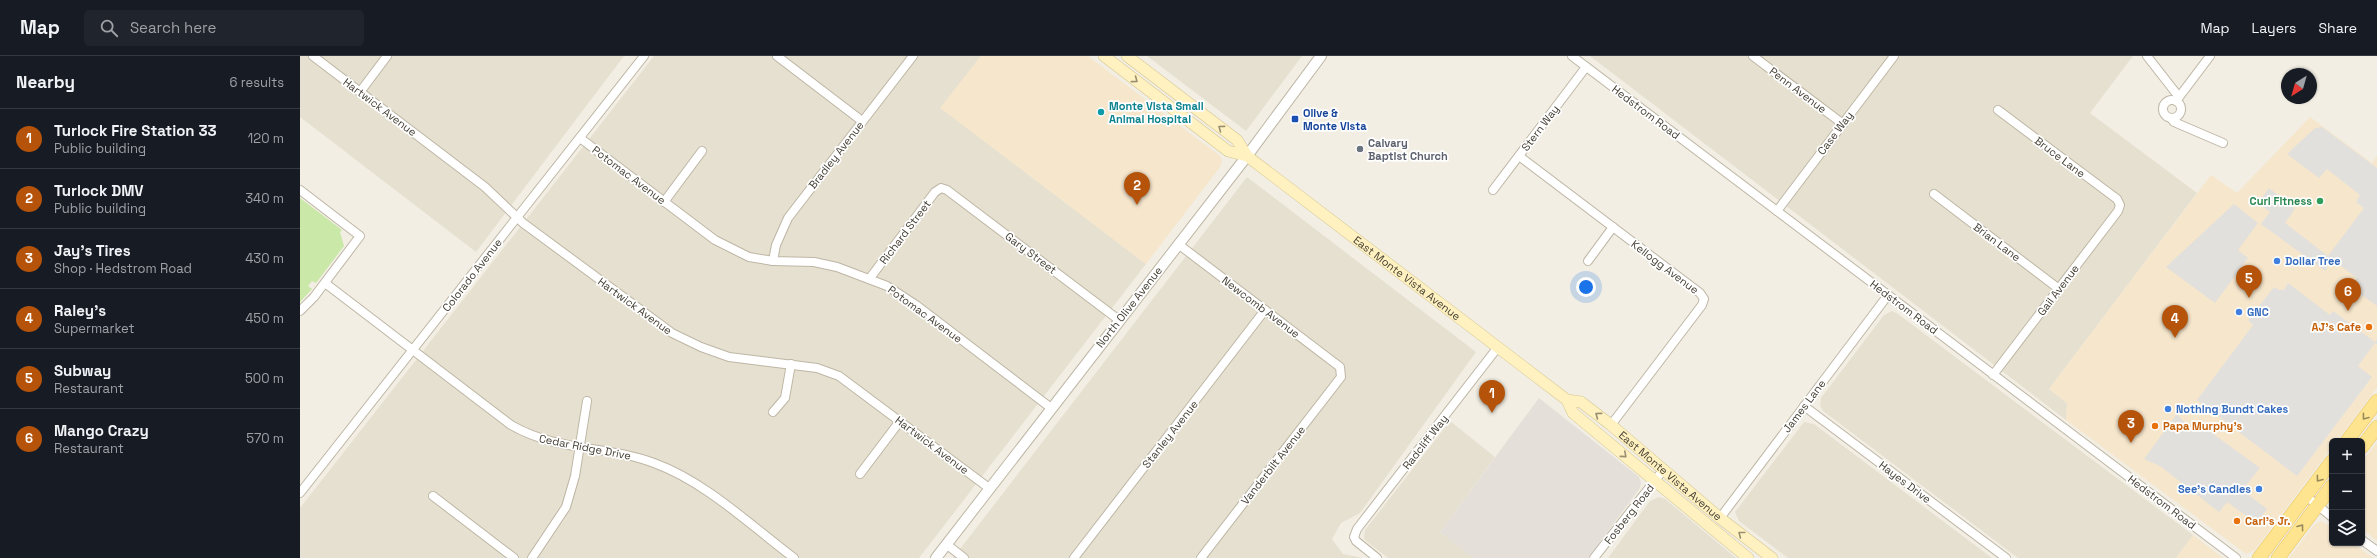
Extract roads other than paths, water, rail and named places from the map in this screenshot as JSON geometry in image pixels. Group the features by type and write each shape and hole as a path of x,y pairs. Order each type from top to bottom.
{"main road":[{"name":"East Monte Vista Avenue","path":"1104,56 1228,151 1247,156"},
{"name":"East Monte Vista Avenue","path":"1127,56 1237,140 1247,156 1566,400 1573,413 1748,558"},
{"name":"East Monte Vista Avenue","path":"1566,400 1581,402 1611,425 1720,518 1772,558"},
{"path":"2349,438 2377,401"},
{"path":"2365,443 2377,427"},
{"path":"2259,558 2329,465"},
{"path":"2278,558 2329,490"}],"street":[{"name":"Hartwick Avenue","path":"313,56 484,187 517,218 646,315 686,341 729,357 817,368 839,376 989,488"},
{"path":"360,92 387,56"},
{"name":"Colorado Avenue","path":"300,493 644,56"},
{"path":"777,56 862,121"},
{"name":"Bradley Avenue","path":"773,261 776,245 788,218 914,56"},
{"name":"North Olive Avenue","path":"936,558 1247,156 1321,56"},
{"name":"Hedstrom Road","path":"1572,56 2236,558"},
{"name":"Penn Avenue","path":"1753,56 1842,124"},
{"name":"Case Way","path":"1777,211 1894,56"},
{"path":"2148,56 2178,99 2180,112 2177,116 2171,118"},
{"path":"2210,56 2178,99 2171,100 2163,105 2164,114 2171,118 2174,122 2223,144"},
{"name":"Stern Way","path":"1493,190 1586,67"},
{"name":"Bruce Lane","path":"1998,110 2117,199 2120,205"},
{"name":"Potomac Avenue","path":"580,138 724,246 749,257 773,261 814,262 837,267 870,278 911,302 1051,408"},
{"path":"664,202 702,151"},
{"name":"Kellogg Avenue","path":"1519,156 1700,293 1704,300 1611,425"},
{"name":"Richard Street","path":"870,278 936,192 941,188"},
{"name":"Gary Street","path":"941,188 947,190 1119,320"},
{"path":"300,190 360,236 325,283 300,311"},
{"name":"Brian Lane","path":"1934,194 2059,289"},
{"name":"Gail Avenue","path":"1994,375 2118,211 2120,205"},
{"path":"1588,261 1613,227"},
{"name":"Newcomb Avenue","path":"1178,244 1340,367 1342,372"},
{"name":"Cedar Ridge Drive","path":"325,283 511,425 537,439 636,457 677,473 702,488 794,558"},
{"name":"James Lane","path":"1720,518 1888,295"},
{"name":"Stanley Avenue","path":"1074,558 1265,310"},
{"name":"Radcliff Way","path":"1377,558 1359,544 1354,537 1357,529 1498,347"},
{"path":"773,412 785,398 791,364"},
{"name":"Vanderbilt Avenue","path":"1201,558 1341,377 1342,372"},
{"path":"532,558 566,507 580,447 587,402"},
{"name":"Hayes Drive","path":"1804,406 2006,558"},
{"path":"860,474 900,421"},
{"name":"Fosberg Road","path":"1594,558 1664,469"},
{"path":"433,496 514,558"},
{"path":"2306,496 2329,514"},
{"path":"2365,542 2377,551"},
{"path":"946,544 964,558"}],"place":[{"name":"Monte Vista Small Animal Hospital","path":"1101,112"},
{"name":"Olive & Monte Vista","path":"1295,119"},
{"name":"Calvary Baptist Church","path":"1360,149"},
{"name":"Curl Fitness","path":"2320,201"},
{"name":"Turlock DMV","path":"1137,205"},
{"name":"Dollar Tree","path":"2277,261"},
{"name":"Subway","path":"2249,298"},
{"name":"Mango Crazy","path":"2348,311"},
{"name":"GNC","path":"2239,312"},
{"name":"AJ's Cafe","path":"2369,327"},
{"name":"Raley's","path":"2175,338"},
{"name":"Nothing Bundt Cakes","path":"2168,409"},
{"name":"Turlock Fire Station 33","path":"1492,413"},
{"name":"Papa Murphy's","path":"2155,426"},
{"name":"Jay's Tires","path":"2131,443"},
{"name":"See's Candies","path":"2259,489"},
{"name":"Carl's Jr.","path":"2237,521"}]}
